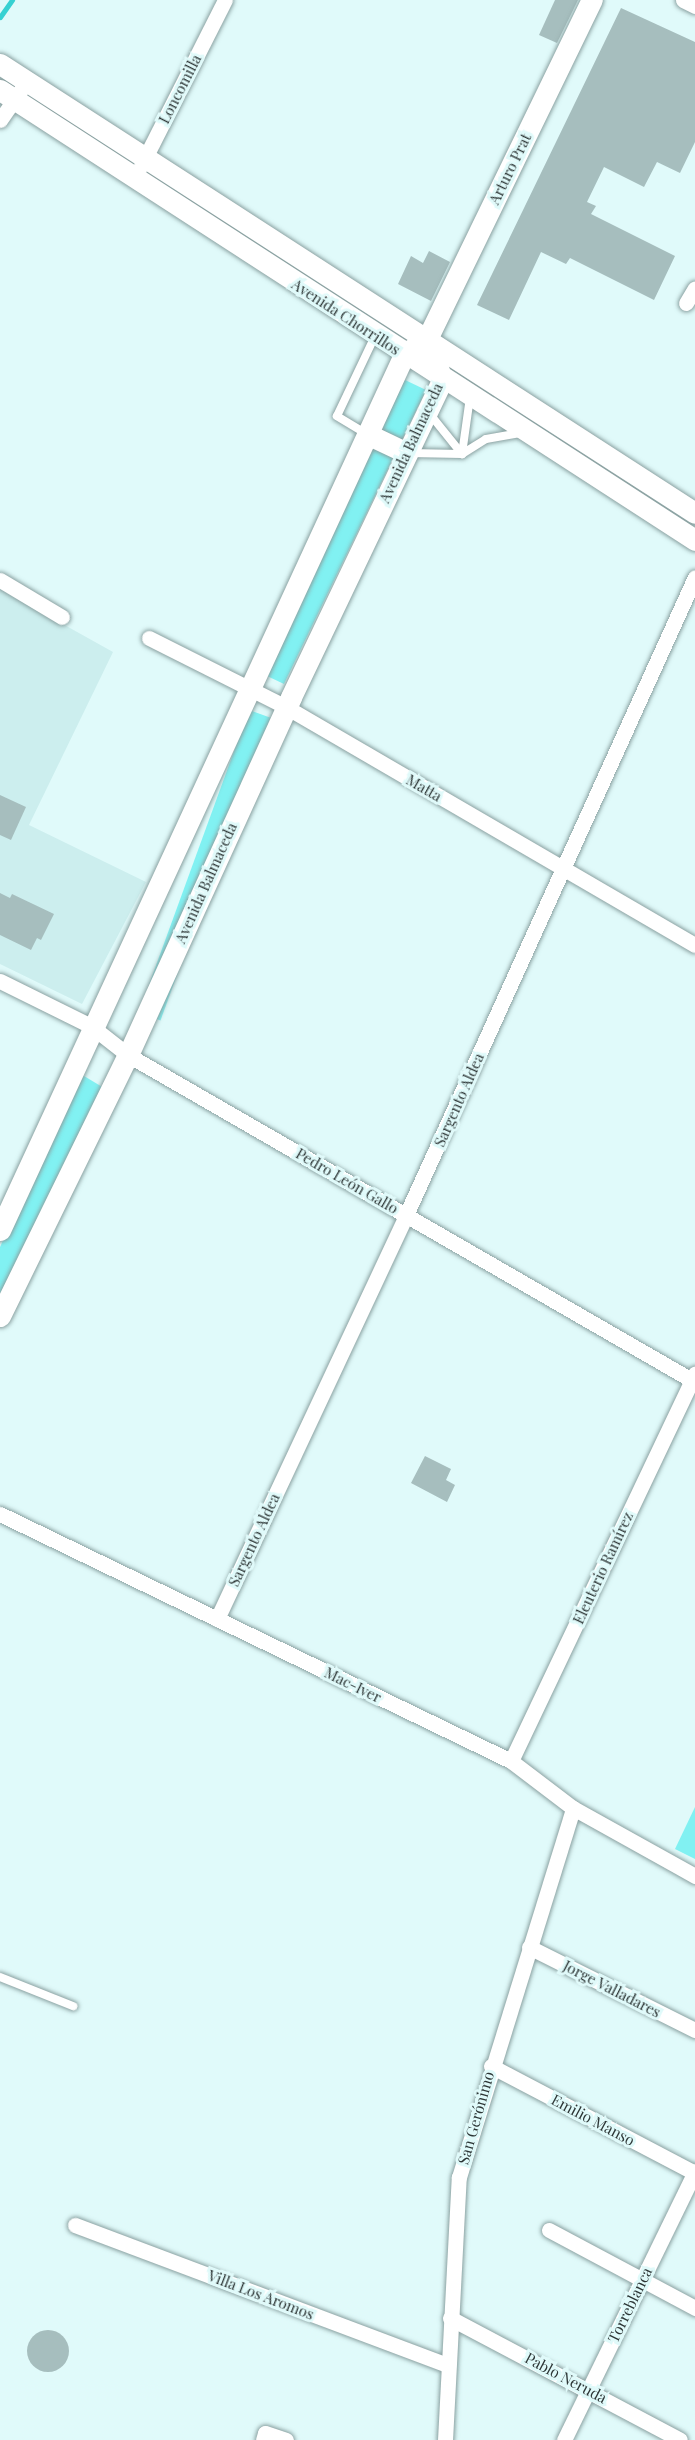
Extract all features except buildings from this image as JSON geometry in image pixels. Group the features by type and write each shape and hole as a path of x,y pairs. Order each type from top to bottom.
{"main road":[{"name":"Arturo Prat","path":"428,337 592,0"},
{"name":"Avenida Chorrillos","path":"0,64 27,81 139,168 375,336 695,540"},
{"name":"Avenida Chorrillos","path":"7,95 139,168 428,337 695,513"},
{"path":"0,1230 92,1026 251,689 404,355 428,337"},
{"name":"Avenida Balmaceda","path":"0,1316 128,1055 286,707 442,380 428,337"},
{"path":"368,434 407,453"}],"street":[{"name":"Loncomilla","path":"139,168 225,0"},
{"path":"683,0 695,6"},
{"path":"0,120 7,95 27,81"},
{"path":"686,303 695,288"},
{"name":"Sargento Aldea","path":"217,1619 406,1215 695,577"},
{"path":"0,580 62,617"},
{"name":"Matta","path":"149,638 286,707 695,945"},
{"name":"Pedro León Gallo","path":"0,981 92,1026 128,1055 694,1379"},
{"name":"Eleuterio Ramírez","path":"511,1761 694,1379"},
{"name":"Mac-Iver","path":"0,1514 511,1761 573,1808 695,1876"},
{"name":"San Gerónimo","path":"445,2440 459,2177 491,2066 573,1808"},
{"name":"Jorge Valladares","path":"529,1947 695,2030"},
{"name":"Emilio Manso","path":"491,2066 695,2172"},
{"name":"Torreblanca","path":"564,2440 695,2172"},
{"name":"Villa Los Aromos","path":"75,2225 448,2365"},
{"path":"549,2230 695,2308"},
{"name":"Pablo Neruda","path":"450,2318 589,2389 680,2440"},
{"path":"264,2437 286,2440"}],"lane":[{"path":"368,434 337,416 375,336"},
{"path":"462,454 470,397"},
{"path":"427,411 462,454"},
{"path":"407,453 462,454 486,439 525,432"},
{"path":"0,1977 73,2006"}],"shaded area":[{"path":"403,379 426,390 284,684 265,675"},
{"path":"0,589 113,652 29,825 146,882 82,1004 0,964"},
{"path":"249,710 271,718 160,1020 139,1013"},
{"path":"79,1073 104,1088 0,1304 0,1247"},
{"path":"695,1807 695,1859 675,1849"}],"waterway":[{"path":"0,17 12,0"}]}
